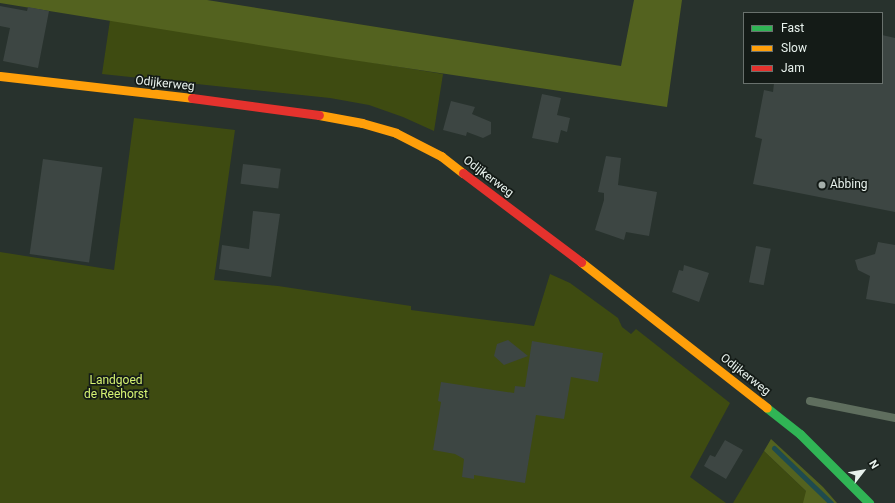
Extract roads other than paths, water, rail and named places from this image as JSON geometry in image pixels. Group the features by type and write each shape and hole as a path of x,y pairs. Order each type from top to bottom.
{"street":[{"name":"Odijkerweg","path":"0,76 55,84 281,108 362,123 396,133 441,156 558,244 800,434 869,503"}],"lane":[{"path":"810,401 895,418"}],"waterway":[{"path":"774,448 831,503"}],"place":[{"name":"Abbing","path":"822,185"}],"park label":[{"name":"Landgoed de Reehorst","path":"116,388"}]}
